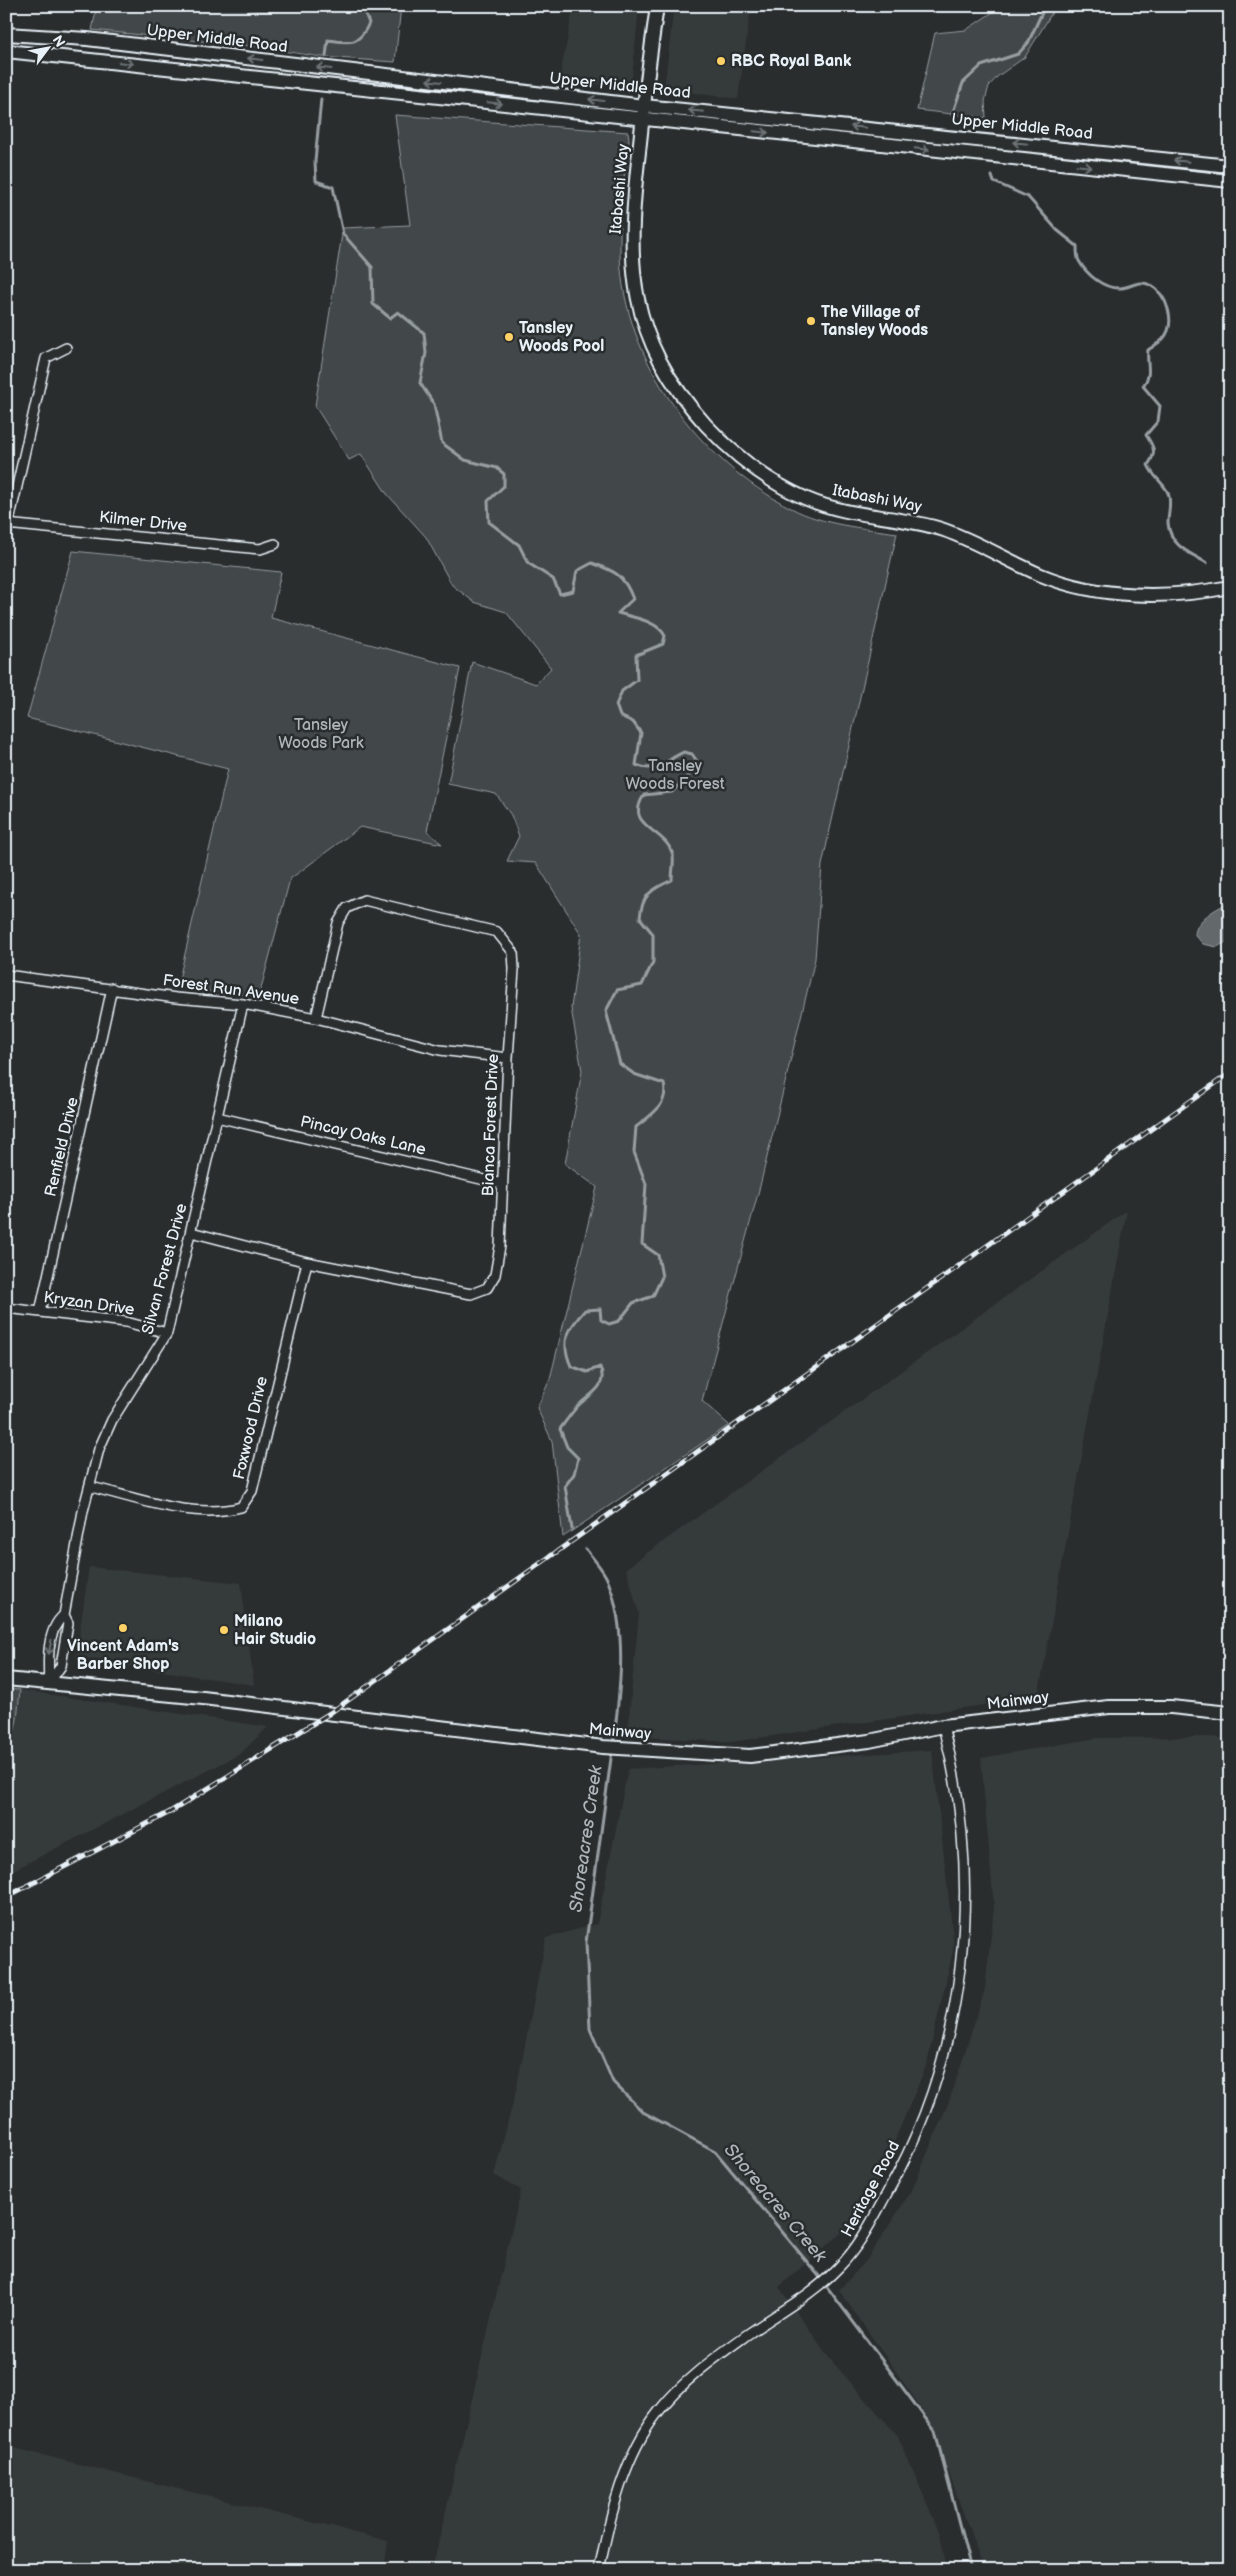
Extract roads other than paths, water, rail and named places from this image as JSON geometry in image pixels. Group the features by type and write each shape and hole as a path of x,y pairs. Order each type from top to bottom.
{"main road":[{"name":"Itabashi Way","path":"657,6 632,209 631,253 636,291 647,332 656,353 680,393 715,435 749,466 786,490 808,500 857,514 919,523 942,530 1032,571 1063,582 1141,595 1190,594 1230,587"},
{"name":"Upper Middle Road","path":"6,34 103,41 644,106 1230,166"},
{"path":"100,61 103,41"},
{"name":"Upper Middle Road","path":"6,50 642,120 1230,181"},
{"name":"Mainway","path":"6,1679 203,1698 631,1750 750,1756 869,1741 943,1726 1109,1707 1171,1707 1230,1714"}],"street":[{"path":"6,535 46,358 66,348"},
{"name":"Kilmer Drive","path":"8,524 260,549 275,544"},
{"name":"Bianca Forest Drive","path":"191,1232 307,1262 471,1294 487,1288 495,1275 500,1246 514,969 512,952 497,932 364,900 347,908 338,923 316,1018"},
{"name":"Forest Run Avenue","path":"6,975 243,1004 316,1018 440,1050 508,1058"},
{"name":"Renfield Drive","path":"40,1312 112,988"},
{"name":"Silvan Forest Drive","path":"49,1683 61,1666 68,1623 64,1615 84,1511 99,1449 109,1427 167,1333 243,1004"},
{"name":"Pincay Oaks Lane","path":"217,1117 502,1184"},
{"name":"Foxwood Drive","path":"91,1486 188,1510 224,1512 241,1508 252,1491 307,1262"},
{"name":"Kryzan Drive","path":"6,1308 126,1322 167,1333"},
{"name":"Silvan Forest Drive","path":"49,1683 48,1660 55,1622 64,1615"},
{"name":"Heritage Road","path":"599,2570 612,2513 625,2474 638,2445 658,2412 676,2392 706,2365 836,2271 854,2252 906,2159 936,2080 957,1994 964,1939 964,1855 958,1789 943,1726"}],"waterway":[{"name":"Shoreacres Creek","path":"244,6 257,10 309,10 316,6"},
{"name":"Shoreacres Creek","path":"326,56 328,40 348,42 361,36 369,23 362,6"},
{"path":"952,115 963,83 981,66 1018,54 1028,43 1045,6"},
{"name":"Shoreacres Creek","path":"321,99 315,161 316,181 333,187 343,234 372,267 373,304 390,318 398,312 424,333 426,353 420,383 434,404 442,443 465,460 497,468 504,474 504,486 488,501 489,522 519,545 528,563 553,579 560,594 573,591 577,571 592,563 613,572 622,579 633,599 618,613 651,623 662,631 665,636 663,644 636,655 637,680 622,691 616,705 620,716 633,722 641,733 636,765 650,768 656,767 684,752 692,754 697,761 693,771 672,792 644,795 639,806 639,815 642,821 663,839 669,847 673,856 672,880 649,893 643,903 640,918 653,934 653,962 642,985 617,990 606,1011 620,1064 634,1074 664,1084 664,1098 658,1109 636,1127 634,1152 646,1184 642,1244 658,1255 662,1277 653,1296 633,1303 619,1321 609,1324 601,1320 600,1309 585,1310 567,1336 566,1350 571,1366 587,1372 600,1367 602,1374 598,1388 578,1406 560,1429 567,1447 578,1458 574,1474 565,1486 572,1529"},
{"path":"992,176 994,182 1028,197 1057,230 1077,246 1079,261 1096,280 1114,288 1124,288 1138,283 1146,283 1156,289 1165,302 1170,317 1169,325 1163,339 1148,350 1148,377 1143,386 1160,406 1158,421 1146,435 1153,450 1153,457 1148,465 1168,492 1170,503 1168,523 1173,538 1182,548 1207,563"},
{"name":"Shoreacres Creek","path":"586,1549 606,1577 614,1600 618,1620 621,1662 613,1745"},
{"name":"Shoreacres Creek","path":"612,1751 586,1942 590,2029 613,2082 643,2112 715,2151 818,2275 935,2431 971,2570"}],"railway":[{"path":"6,1897 170,1812 330,1713 1230,1073"}],"place":[{"name":"RBC Royal Bank","path":"721,61"},
{"name":"The Village of Tansley Woods","path":"811,321"},
{"name":"Tansley Woods Pool","path":"509,337"},
{"name":"Vincent Adam's Barber Shop","path":"123,1628"},
{"name":"Milano Hair Studio","path":"224,1630"}],"park label":[{"name":"Tansley Woods Park","path":"321,734"},
{"name":"Tansley Woods Forest","path":"675,775"}]}
